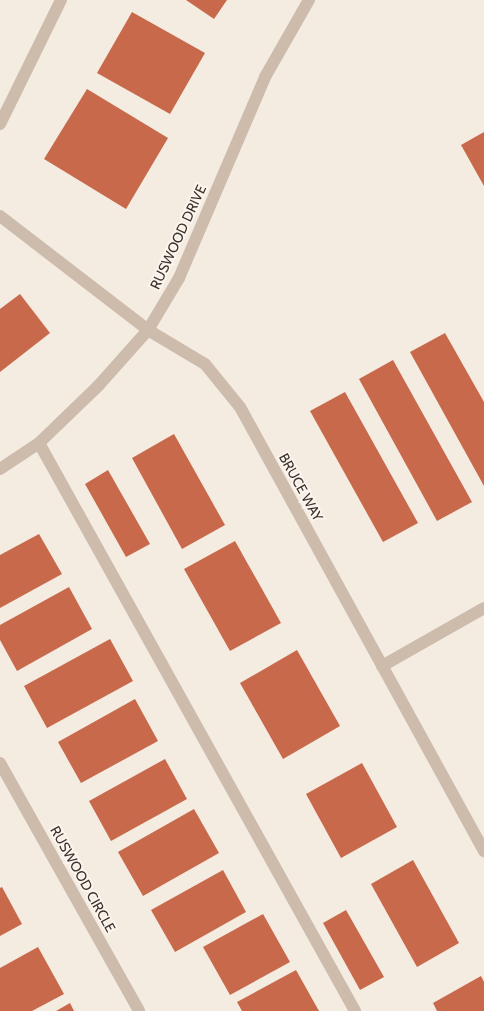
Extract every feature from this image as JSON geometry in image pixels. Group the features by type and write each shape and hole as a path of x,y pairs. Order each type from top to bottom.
{"street":[{"path":"0,124 61,0"},
{"name":"RUSWOOD DRIVE","path":"0,469 40,443 99,385 148,330 179,278 265,77 309,0"},
{"name":"BRUCE WAY","path":"0,216 148,330 204,364 240,407 484,851"},
{"path":"40,443 355,1011"},
{"path":"382,666 484,608"},
{"name":"RUSWOOD CIRCLE","path":"0,762 139,1011"}],"building":[{"path":"186,0 227,0 214,19"},
{"path":"132,12 205,53 170,114 97,73"},
{"path":"87,89 168,138 126,209 44,159"},
{"path":"484,132 484,186 461,145"},
{"path":"20,294 50,333 0,372 0,309"},
{"path":"445,333 484,402 484,486 410,352"},
{"path":"393,360 472,502 437,521 359,379"},
{"path":"345,392 418,523 383,542 310,411"},
{"path":"174,434 225,525 182,549 132,458"},
{"path":"108,470 150,544 126,557 85,484"},
{"path":"39,534 62,574 0,608 0,555"},
{"path":"235,541 281,623 230,651 184,569"},
{"path":"69,587 92,629 17,671 0,640 0,625"},
{"path":"110,639 133,681 47,728 24,686"},
{"path":"297,650 340,726 283,759 240,683"},
{"path":"135,699 158,741 81,783 58,742"},
{"path":"165,759 187,799 111,841 89,801"},
{"path":"362,763 397,827 341,858 306,794"},
{"path":"194,809 219,853 143,896 118,852"},
{"path":"413,860 459,943 417,967 371,884"},
{"path":"223,870 246,912 175,952 151,910"},
{"path":"2,887 22,924 0,936 0,888"},
{"path":"346,910 384,977 360,990 323,923"},
{"path":"263,914 290,962 230,995 203,947"},
{"path":"38,947 64,994 32,1011 0,1011 0,968"},
{"path":"296,970 319,1011 242,1011 237,1002"},
{"path":"481,976 484,982 484,1011 437,1011 433,1003"},
{"path":"70,1003 74,1011 56,1011"}]}
